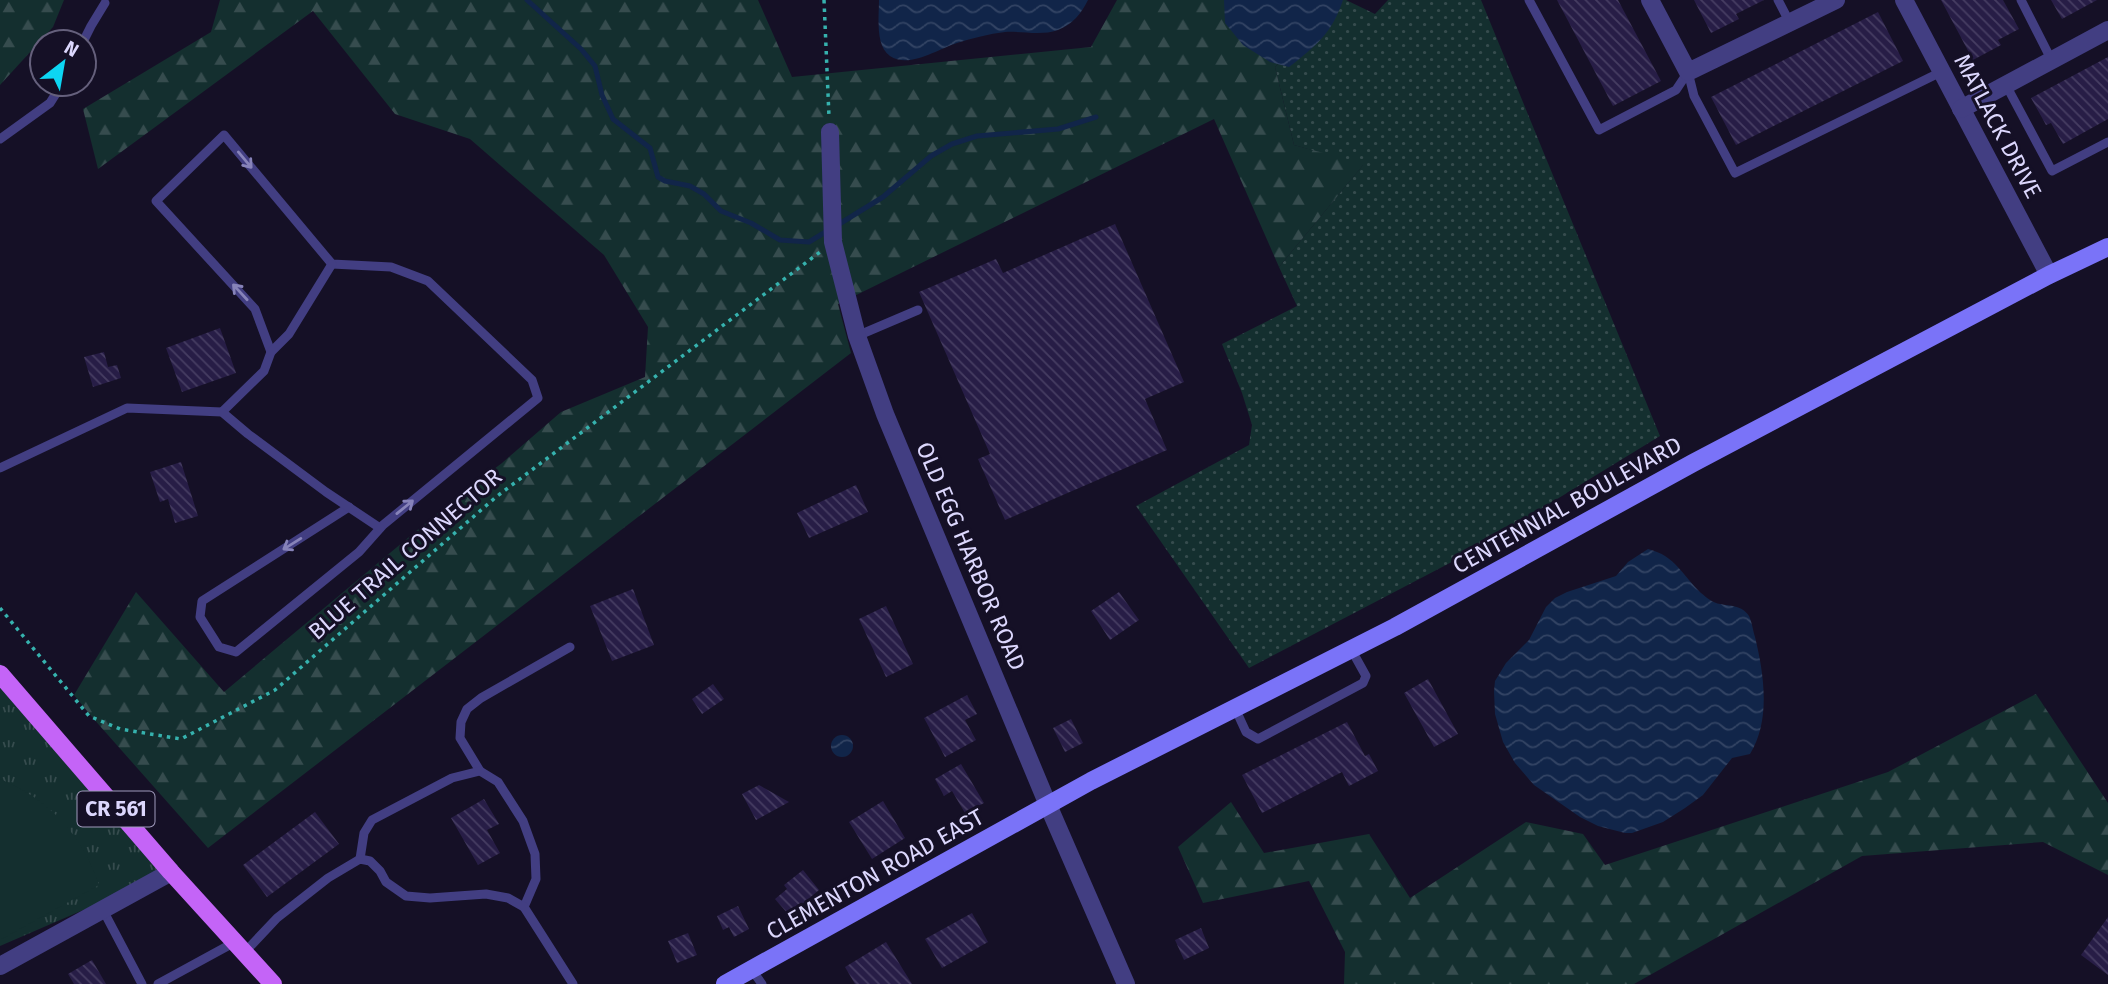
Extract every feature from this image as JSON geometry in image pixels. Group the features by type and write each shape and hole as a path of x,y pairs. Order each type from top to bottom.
{"main road":[{"name":"CENTENNIAL BOULEVARD","path":"1048,805 1351,649 1693,463 2049,275 2108,247"},
{"name":"CR 561","path":"0,674 171,872 273,984"},
{"name":"CLEMENTON ROAD EAST","path":"726,984 757,977 1048,805"}],"street":[{"path":"1650,0 1688,72 1836,0"},
{"name":"MATLACK DRIVE","path":"1904,0 2049,275"},
{"path":"1961,109 2108,30"},
{"name":"OLD EGG HARBOR ROAD","path":"830,132 832,242 857,336 885,414 1048,805 1126,984"},
{"path":"0,966 171,872"}],"lane":[{"path":"1529,0 1599,130 1676,90 1688,72"},
{"path":"1778,0 1790,23"},
{"path":"2021,0 2052,61"},
{"path":"89,28 105,3"},
{"path":"1688,72 1694,96 1735,173 1941,72"},
{"path":"2006,85 2052,171 2108,142"},
{"path":"0,139 53,98"},
{"path":"271,352 255,309 156,201 224,135 332,264 391,267 428,281 532,380 538,398 380,528 359,552 236,652 219,647 200,617 202,601 349,507"},
{"path":"222,412 264,371 271,352 289,334 332,264"},
{"path":"857,336 918,310"},
{"path":"0,468 127,408 222,412 259,442 380,528"},
{"path":"524,907 536,879 535,854 523,821 498,782 480,771 460,738 461,722 467,709 481,698 570,648"},
{"path":"1235,708 1246,732 1258,739 1363,683 1366,676 1351,649"},
{"path":"360,859 364,833 372,820 452,778 480,771"},
{"path":"158,984 239,947 328,878 360,859 370,861 386,882 406,896 430,898 486,894 508,898 524,907 573,984"},
{"path":"103,910 142,984"}],"path":[{"path":"824,0 830,132"},
{"name":"BLUE TRAIL CONNECTOR","path":"0,608 89,716 120,729 181,739 275,690 496,496 832,242"}],"green space":[{"path":"0,0 64,0 52,28 28,28 28,54 0,85"},
{"path":"220,0 758,0 792,77 1091,47 1117,0 1342,0 1275,67 1294,145 1364,164 1279,267 1214,119 838,304 851,353 208,848 74,695 136,592 224,692 561,412 645,377 648,327 604,255 470,139 395,114 313,11 98,169 83,109 211,32"},
{"path":"1342,0 1375,14 1388,0 1481,0 1660,436 1469,553 1249,668 1136,506 1249,445 1252,425 1222,344 1297,306 1279,267 1363,165 1294,145 1275,67"},
{"path":"0,663 171,872 0,946"},
{"path":"2036,694 2108,803 2108,875 2043,842 1862,856 1634,984 1344,984 1345,952 1309,881 1203,903 1178,847 1231,802 1264,853 1369,834 1410,898 1526,822 1583,834 1605,865 1888,772"},
{"path":"0,779 34,797 61,821 83,850 99,885 0,940"}],"water":[{"path":"879,0 1088,0 1076,18 1058,30 987,35 957,43 924,57 906,60 890,56 882,45"},
{"path":"1224,0 1343,0 1334,21 1322,38 1289,67 1270,62 1243,45 1225,23"},
{"path":"1648,549 1672,561 1710,600 1739,608 1749,616 1761,666 1763,712 1757,741 1750,754 1732,758 1703,795 1663,822 1625,833 1598,826 1580,817 1534,785 1515,763 1503,742 1495,714 1494,691 1495,681 1506,663 1529,640 1546,607 1555,598 1616,576 1628,562"},
{"path":"842,735 850,738 853,746 850,754 842,757 834,754 831,746 834,738"}],"building":[{"path":"1557,0 1618,0 1661,81 1613,106"},
{"path":"1694,0 1764,0 1736,14 1739,19 1711,33"},
{"path":"1941,0 2003,0 2019,29 1998,40 2001,45 1973,60"},
{"path":"2051,0 2097,0 2062,19"},
{"path":"1878,12 1903,61 1736,145 1711,97"},
{"path":"2108,57 2108,119 2063,144 2051,123 2046,125 2031,98"},
{"path":"1115,224 1184,382 1145,399 1167,450 1005,520 978,459 990,454 919,292 996,259 1003,273"},
{"path":"220,328 236,373 182,392 166,348"},
{"path":"104,352 108,367 117,365 121,378 93,387 84,357"},
{"path":"181,462 198,516 175,523 168,499 160,502 150,472"},
{"path":"856,485 868,512 809,538 797,513"},
{"path":"633,589 654,645 612,661 590,606"},
{"path":"1119,592 1139,620 1110,640 1091,611"},
{"path":"886,606 913,664 886,677 859,619"},
{"path":"1428,679 1458,734 1434,747 1404,693"},
{"path":"713,684 724,699 702,714 692,699"},
{"path":"967,695 977,714 965,720 976,740 945,757 924,718"},
{"path":"1071,719 1083,743 1065,752 1053,728"},
{"path":"1347,722 1365,756 1369,754 1378,771 1349,786 1342,772 1262,813 1242,775"},
{"path":"961,764 984,803 965,813 952,791 944,796 935,779"},
{"path":"759,785 789,802 756,820 742,794"},
{"path":"484,799 499,824 487,830 500,853 478,865 451,818"},
{"path":"883,801 905,838 872,859 849,822"},
{"path":"315,812 339,844 267,897 243,865"},
{"path":"803,870 819,890 789,915 775,899 787,889 784,885"},
{"path":"738,906 749,929 734,937 729,927 723,930 717,916"},
{"path":"972,913 988,942 942,968 925,939"},
{"path":"2108,917 2108,975 2081,955"},
{"path":"1201,928 1209,948 1184,960 1175,940"},
{"path":"688,933 697,955 677,963 668,941"},
{"path":"886,942 912,984 855,984 845,967"},
{"path":"92,960 106,984 74,984 68,974"}],"waterway":[{"path":"527,0 581,49 595,66 602,95 613,119 650,148 658,177 690,186 704,194 721,211 751,223 780,240 809,242 827,231"},
{"path":"836,226 883,197 931,156 952,144 977,136 1058,129 1096,117"}]}
